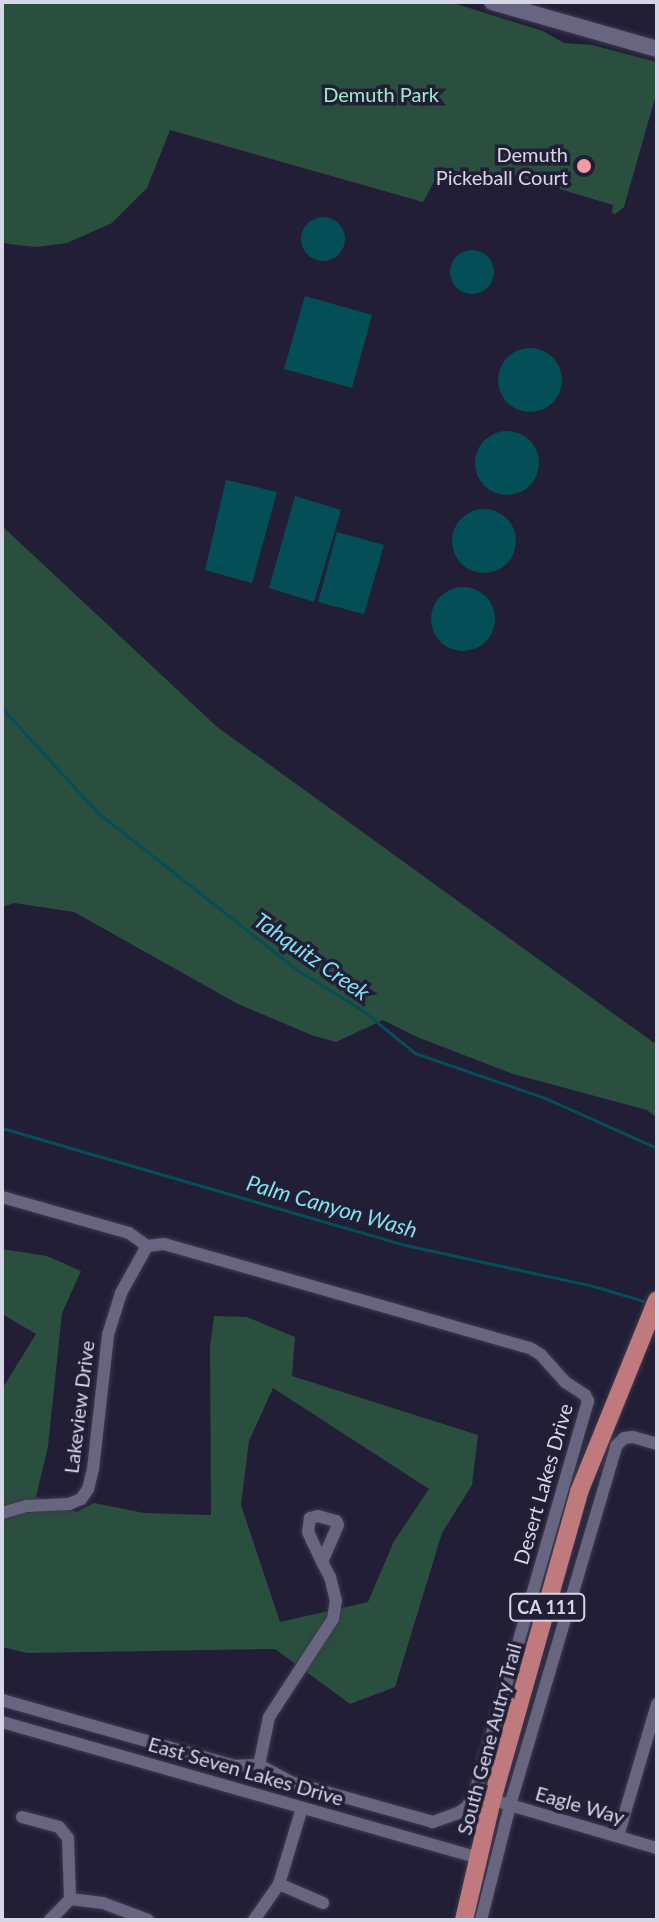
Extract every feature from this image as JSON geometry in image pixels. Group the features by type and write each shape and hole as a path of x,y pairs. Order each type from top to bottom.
{"main road":[{"name":"South Gene Autry Trail","path":"464,1920 480,1858 501,1803 579,1492 657,1300"}],"street":[{"path":"492,2 657,49"},
{"name":"Desert Lakes Drive","path":"2,1197 129,1233 147,1246 164,1244 530,1348 541,1355 565,1382 585,1395 588,1401 475,1793 467,1807 433,1822 291,1782 259,1765 235,1766 2,1700"},
{"name":"Lakeview Drive","path":"2,1513 27,1506 69,1504 81,1499 88,1489 108,1335 121,1293 147,1246"},
{"name":"South Gene Autry Trail","path":"481,1920 501,1803 616,1446 624,1438 657,1444"},
{"path":"259,1765 269,1717 333,1619 336,1601 322,1562"},
{"path":"618,1836 657,1704"},
{"name":"East Seven Lakes Drive","path":"2,1722 480,1858"},
{"name":"Eagle Way","path":"501,1803 657,1848"},
{"path":"254,1920 279,1884 302,1808"},
{"path":"22,1817 59,1827 68,1838 70,1899 50,1920"},
{"path":"279,1884 323,1903"},
{"path":"70,1899 103,1903 148,1920"}],"green space":[{"name":"Demuth Park","path":"2,2 450,2 543,31 564,43 592,45 657,62 657,91 624,207 615,214 612,213 613,205 513,175 508,186 442,167 423,202 170,130 147,188 112,223 67,243 36,247 9,244 2,242"},
{"path":"2,526 216,726 657,1045 657,1118 647,1110 513,1074 417,1037 383,1020 336,1042 314,1036 238,1004 74,912 14,903 2,907"},
{"path":"2,1249 47,1256 81,1271 62,1313 48,1446 36,1497 77,1512 94,1503 144,1513 211,1515 210,1347 214,1316 247,1317 295,1337 292,1376 478,1435 472,1485 442,1533 395,1687 350,1704 275,1649 27,1653 2,1647 2,1389 36,1334 2,1314","holes":["273,1388 429,1489 394,1541 368,1602 280,1622 241,1505 249,1441"]}],"shaded area":[{"path":"323,217 338,224 345,239 338,254 323,261 308,254 301,239 308,224"},
{"path":"472,250 487,257 494,272 487,287 472,294 457,287 450,272 457,257"},
{"path":"305,296 372,315 352,388 284,369"},
{"path":"530,348 548,354 556,362 562,380 556,398 548,406 530,412 512,406 504,398 498,380 504,362 512,354"},
{"path":"507,431 525,437 533,445 539,463 533,481 525,489 507,495 489,489 481,481 475,463 481,445 489,437"},
{"path":"226,480 277,492 252,583 205,570"},
{"path":"295,496 341,510 314,602 269,588"},
{"path":"484,509 502,515 510,523 516,541 510,559 502,567 484,573 466,567 458,559 452,541 458,523 466,515"},
{"path":"337,532 384,545 364,614 318,602"},
{"path":"463,587 475,589 486,596 493,607 493,631 486,642 475,649 463,651 451,649 440,642 433,631 431,619 433,607 440,596 451,589"}],"waterway":[{"name":"Tahquitz Creek","path":"2,708 98,813 299,971 362,1010 415,1053 545,1098 657,1148"},
{"name":"Palm Canyon Wash","path":"2,1128 405,1245 593,1286 647,1302"}],"place":[{"name":"Demuth Pickeball Court","path":"584,166"}]}
